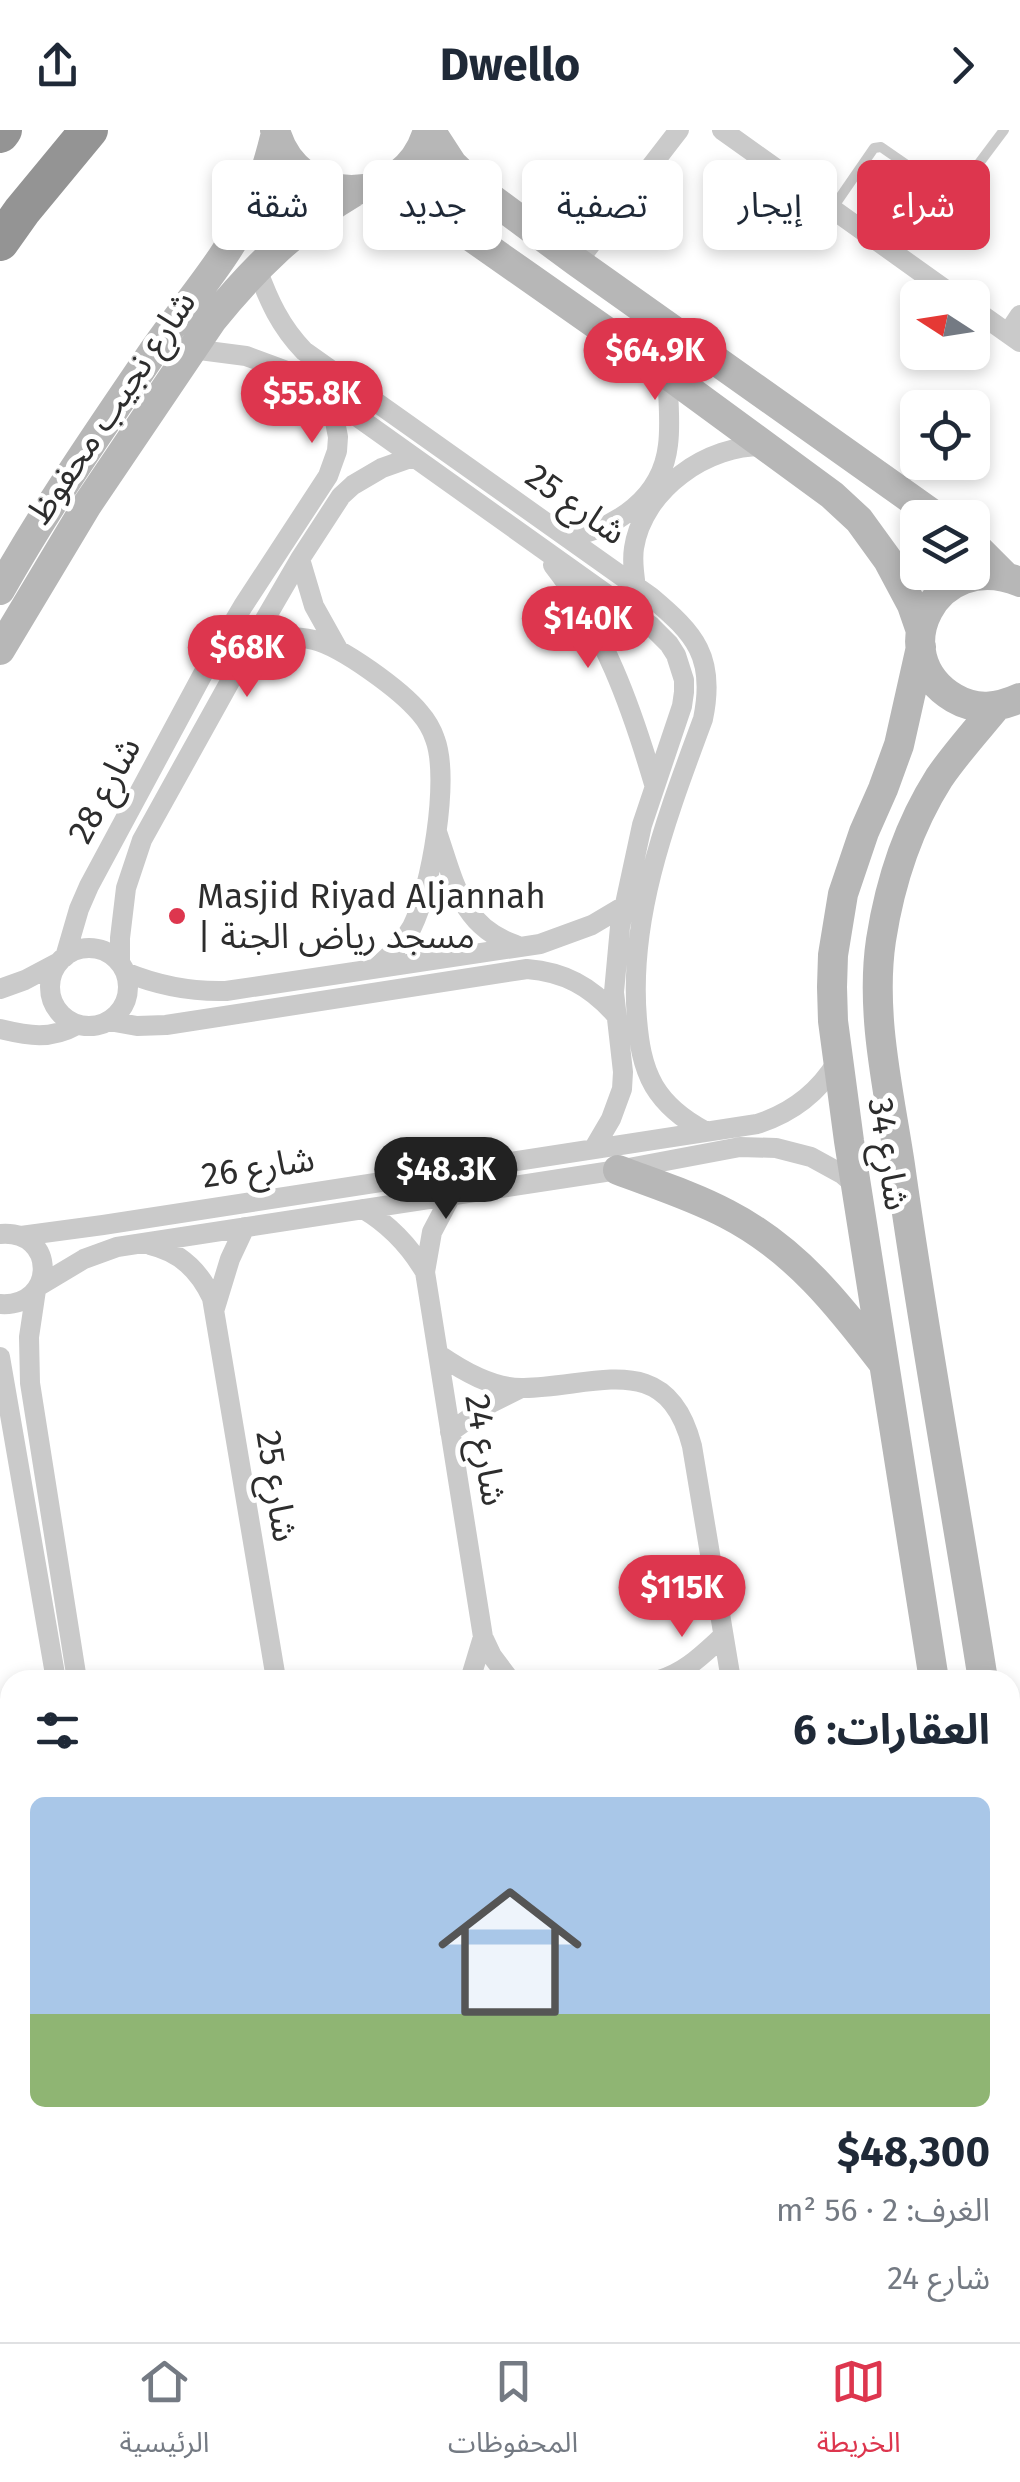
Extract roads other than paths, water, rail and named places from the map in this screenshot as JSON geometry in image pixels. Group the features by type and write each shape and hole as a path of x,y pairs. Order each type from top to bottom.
{"highway":[{"path":"0,242 89,130"}],"street":[{"name":"شارع نجيب محفوظ","path":"413,160 429,130"},
{"path":"429,130 464,176 576,262 913,500"},
{"path":"576,262 679,130"},
{"path":"722,130 764,160"},
{"name":"شارع نجيب محفوظ","path":"268,160 275,132"},
{"path":"275,132 281,148 300,172 326,187 363,188"},
{"name":"شارع نجيب محفوظ","path":"4,635 192,348 234,292 307,222 363,191"},
{"path":"837,213 932,280"},
{"name":"شارع نجيب محفوظ","path":"0,590 90,446 226,250"},
{"path":"236,250 257,269"},
{"path":"490,250 832,495 866,529 900,580 921,639 925,665 934,680 961,702 978,706 1010,704"},
{"name":"شارع 25","path":"257,269 272,310 304,351 636,586 675,616 700,652 707,700 656,852 641,924 622,1088 612,1120 594,1148"},
{"path":"990,321 1014,338 1020,314"},
{"name":"شارع 25","path":"192,348 265,361 300,376 651,626 670,644 684,680 682,706 642,825 624,906 614,970 614,1014 642,1056 655,1088 677,1113 705,1131"},
{"path":"636,586 636,538 668,448 667,374"},
{"path":"329,397 341,377"},
{"name":"شارع 28","path":"122,968 122,912 142,840 188,752 300,559 323,503 337,451 337,424 329,397"},
{"path":"567,537 612,524 699,462 740,447 765,446"},
{"name":"شارع 28","path":"62,959 88,886 243,606 323,503 341,496 382,468 413,457"},
{"path":"540,547 574,594 604,646 628,700 654,784"},
{"path":"300,559 314,606 338,649"},
{"path":"990,559 1012,579"},
{"name":"شارع 34","path":"933,1670 856,1186 838,1062 832,987 837,923 854,861 899,745 926,613 936,597 967,576 986,573 1012,579"},
{"path":"253,640 296,637 338,649 419,711 439,750 436,830 425,892 401,944 375,968"},
{"name":"شارع 34","path":"981,1670 906,1211 882,1044 878,986 890,897 918,813 940,776 1010,704"},
{"path":"674,730 696,737"},
{"path":"168,740 188,752"},
{"path":"436,830 458,894 474,919 497,939 522,947"},
{"path":"0,989 25,980 83,948 94,948 104,951 122,968 164,986 226,990 522,947 576,933 624,906"},
{"path":"522,947 527,970"},
{"path":"62,959 50,980 53,1003 66,1020 76,1025 99,1026 124,1005 128,983 122,968"},
{"path":"109,1021 152,1026 527,970 576,981 614,1014"},
{"path":"226,990 231,1016"},
{"path":"0,1029 43,1036 76,1025"},
{"name":"شارع 26","path":"0,1304 20,1302 84,1259 116,1248 618,1170 739,1137 792,1110 818,1089 838,1062"},
{"name":"شارع 26","path":"6,1233 118,1223 705,1131 810,1157 856,1186"},
{"path":"618,1170 702,1202 776,1245 820,1284 886,1365"},
{"path":"292,1194 297,1219"},
{"name":"شارع 24","path":"451,1196 432,1232 425,1272 483,1637 502,1670"},
{"name":"شارع 24","path":"362,1209 399,1235 425,1272"},
{"name":"شارع 25","path":"215,1310 224,1276 245,1227"},
{"path":"6,1233 36,1248 43,1266 29,1338 30,1383 74,1670"},
{"name":"شارع 25","path":"141,1243 168,1250 191,1266 206,1286 215,1310 275,1670"},
{"path":"438,1354 486,1380 521,1388 620,1378 644,1383 674,1405 687,1427 692,1446 729,1670"},
{"path":"0,1357 15,1502 54,1670"},
{"path":"450,1432 491,1403 521,1388"},
{"path":"5,1422 34,1410"},
{"path":"907,1498 953,1491"},
{"path":"683,1670 723,1636"},
{"name":"شارع 24","path":"473,1670 483,1637"}],"lane":[{"path":"837,202 877,147 884,147 949,194 956,194 1004,130"}],"place":[{"name":"Masjid Riyad Aljannah | مسجد رياض الجنة","path":"177,916"}]}
